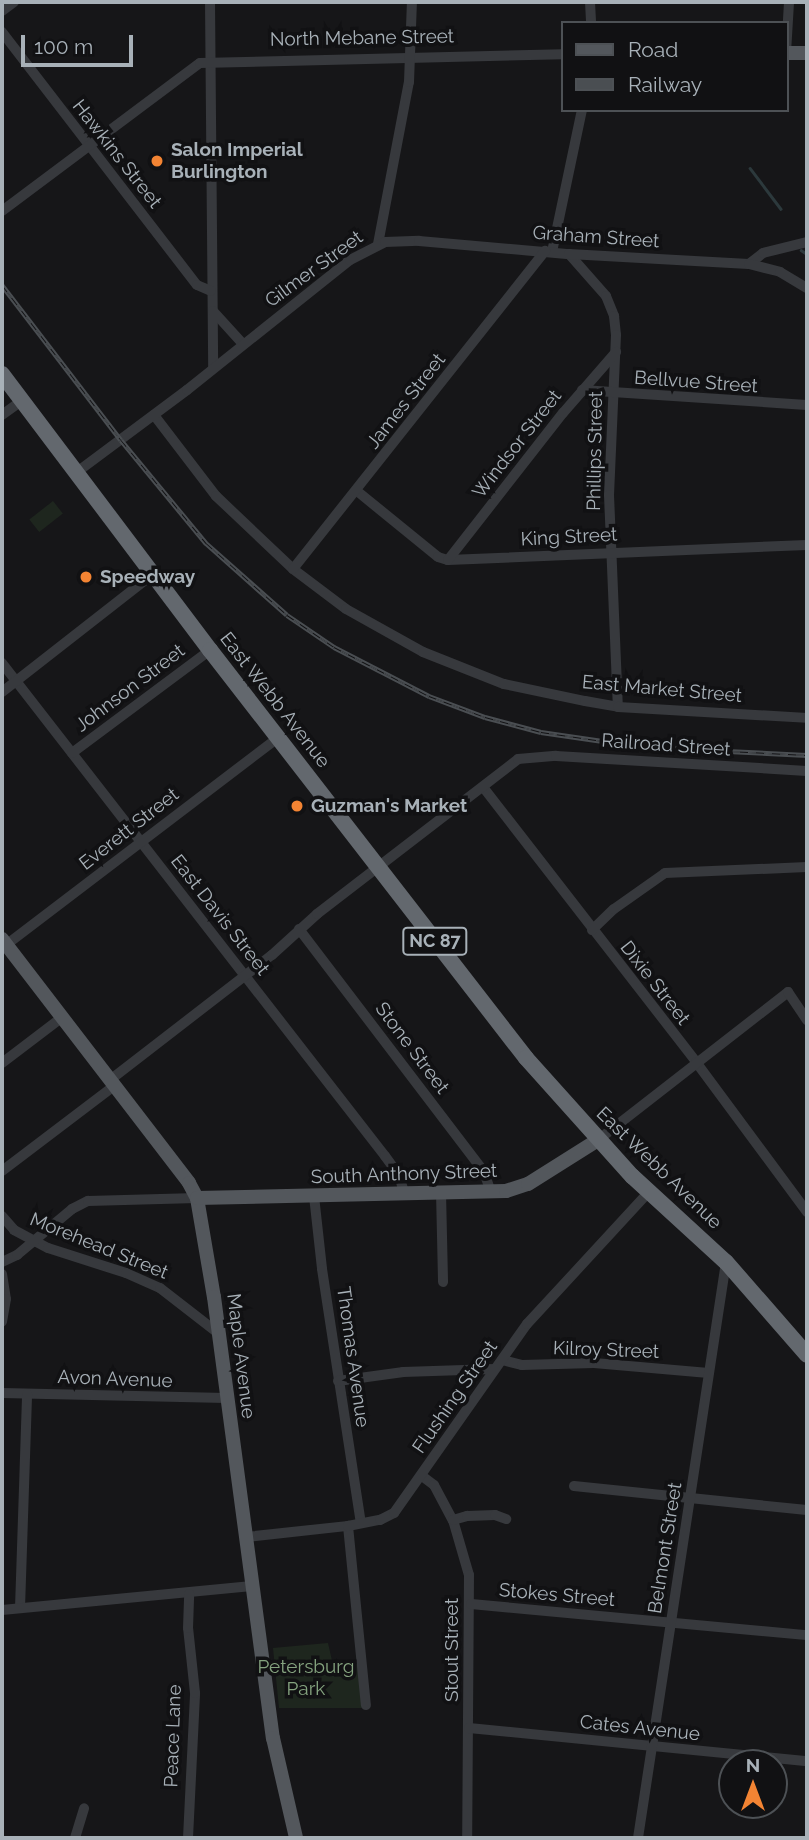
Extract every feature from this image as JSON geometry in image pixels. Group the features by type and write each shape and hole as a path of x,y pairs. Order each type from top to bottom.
{"highway":[{"name":"East Webb Avenue","path":"2,374 152,575 526,1058 598,1140 649,1192 726,1262 807,1355"}],"main road":[{"path":"788,53 807,53"},
{"name":"Maple Avenue","path":"3,944 189,1183 197,1198 206,1240 272,1738 296,1838"},
{"name":"South Anthony Street","path":"197,1198 491,1192 527,1184 598,1140"}],"street":[{"path":"2,11 14,2"},
{"path":"210,2 213,368"},
{"name":"Gilmer Street","path":"77,472 154,415 350,260 378,244 406,101 412,56 412,2"},
{"path":"590,2 591,21"},
{"path":"788,28 789,2"},
{"name":"Hawkins Street","path":"2,32 197,285 211,291"},
{"name":"North Mebane Street","path":"2,211 191,67 210,60 560,54"},
{"name":"James Street","path":"293,569 549,251 582,112"},
{"name":"Graham Street","path":"378,244 419,241 569,254 749,264 780,271 807,288"},
{"path":"749,264 763,253 807,242"},
{"name":"Phillips Street","path":"569,254 598,285 611,307 616,352 609,495 618,707"},
{"path":"213,311 243,344"},
{"name":"Windsor Street","path":"447,560 582,390 616,352"},
{"name":"Bellvue Street","path":"582,390 807,405"},
{"path":"2,415 20,401"},
{"name":"East Market Street","path":"154,415 216,496 293,569 314,588 384,633 458,667 504,684 618,707 807,718"},
{"path":"357,491 438,557 447,560"},
{"name":"King Street","path":"447,560 807,545"},
{"path":"2,692 152,575"},
{"name":"Johnson Street","path":"72,753 210,650"},
{"name":"East Davis Street","path":"2,663 399,1175 404,1192"},
{"name":"Everett Street","path":"3,944 142,843 278,738"},
{"name":"Railroad Street","path":"483,787 523,758 568,757 807,771"},
{"path":"2,1171 245,976 299,929 483,787"},
{"name":"Dixie Street","path":"483,787 696,1062 807,1212"},
{"path":"592,930 614,909 664,873 807,867"},
{"name":"Stone Street","path":"299,929 485,1171 491,1192"},
{"path":"598,1140 788,992 807,1020"},
{"path":"2,1063 61,1018"},
{"path":"441,1192 443,1282"},
{"name":"Flushing Street","path":"246,1538 348,1526 394,1513 527,1324 649,1192"},
{"name":"Thomas Avenue","path":"314,1196 338,1381 361,1523"},
{"path":"2,1262 17,1255 72,1209 88,1201 197,1198"},
{"name":"Morehead Street","path":"2,1216 14,1230 59,1253 148,1282 218,1332"},
{"name":"Belmont Street","path":"638,1838 726,1262"},
{"path":"2,1274 6,1299 2,1322"},
{"name":"Kilroy Street","path":"338,1381 403,1371 498,1365 594,1363 709,1373"},
{"name":"Avon Avenue","path":"2,1393 226,1398"},
{"path":"20,1608 27,1394"},
{"name":"Stout Street","path":"422,1476 434,1485 453,1520 466,1557 471,1604 467,1838"},
{"path":"574,1486 807,1510"},
{"path":"453,1520 467,1516 495,1515 506,1519"},
{"path":"348,1526 366,1705"},
{"path":"2,1610 252,1587"},
{"name":"Peace Lane","path":"188,1838 195,1693 188,1628 189,1594"},
{"name":"Stokes Street","path":"471,1604 807,1635"},
{"name":"Cates Avenue","path":"469,1728 807,1761"},
{"path":"75,1838 84,1808"}],"green space":[{"path":"53,501 63,514 39,532 29,519"},
{"name":"Petersburg Park","path":"328,1643 333,1665 341,1668 360,1663 364,1708 279,1708 273,1648"}],"waterway":[{"path":"750,168 781,209"},
{"path":"801,250 807,254"}],"railway":[{"path":"2,285 121,440 206,543 287,615 334,647 429,696 485,717 541,732 644,747 807,755"}],"place":[{"name":"Salon Imperial Burlington","path":"157,161"},
{"name":"Speedway","path":"86,577"},
{"name":"Guzman's Market","path":"297,806"}]}
